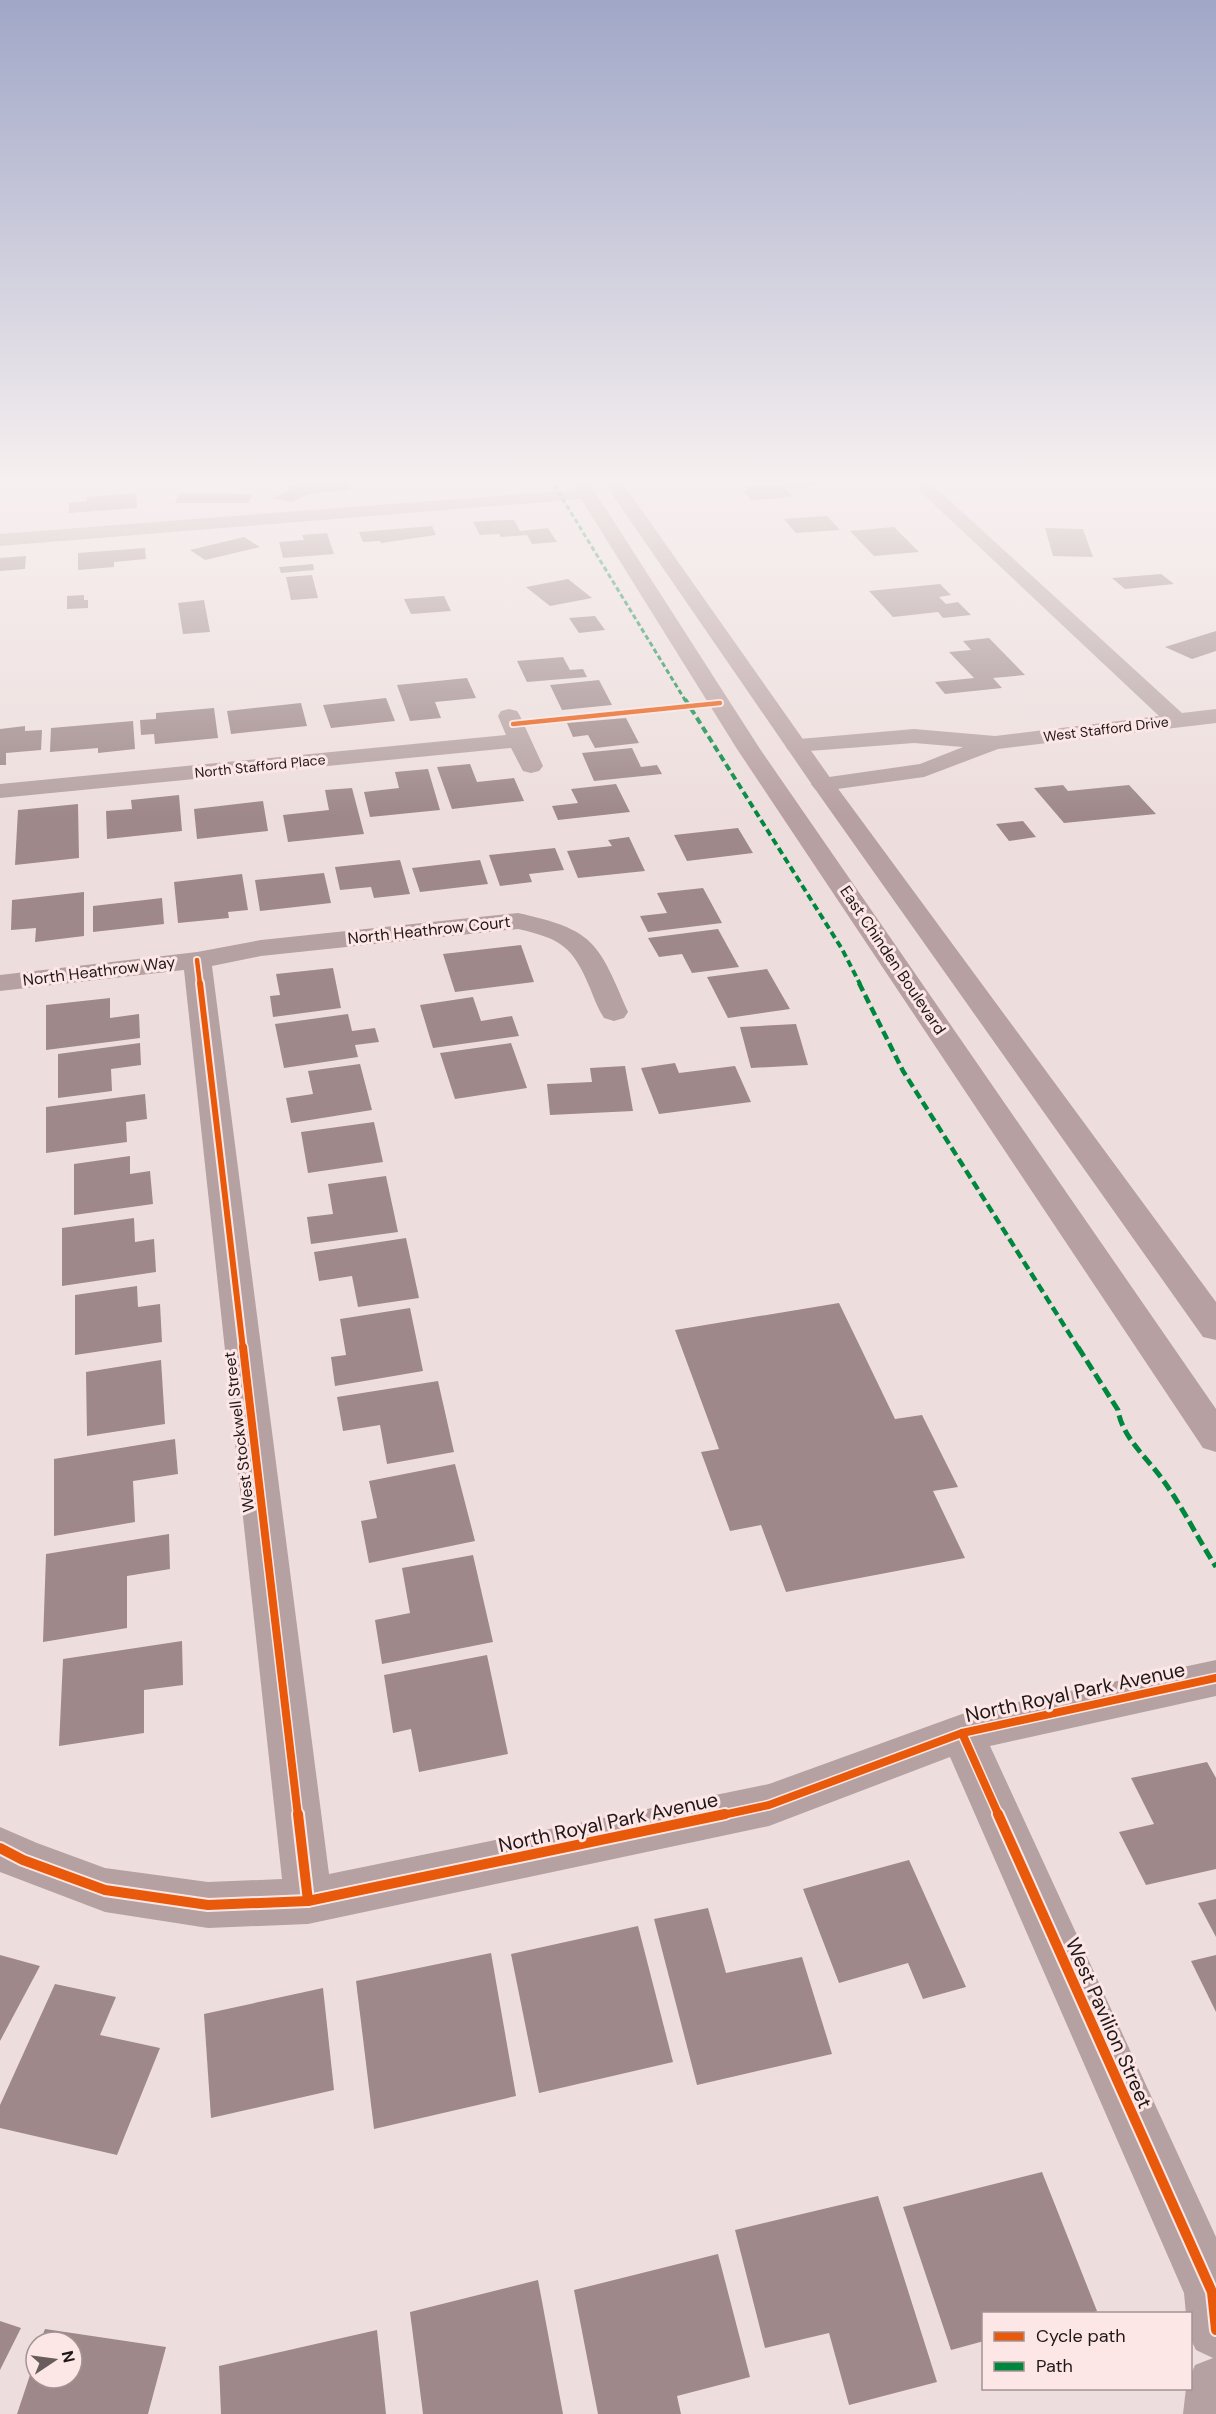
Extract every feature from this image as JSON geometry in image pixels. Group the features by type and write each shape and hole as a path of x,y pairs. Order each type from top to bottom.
{"main road":[{"name":"East Chinden Boulevard","path":"649,591 749,749 1216,1438"},
{"path":"688,591 823,784 1216,1328"},
{"path":"651,594 687,620 781,760 823,784"}],"street":[{"path":"1036,591 1176,720"},
{"path":"509,716 531,766"},
{"name":"West Stafford Drive","path":"796,746 914,736 996,743 1216,716"},
{"name":"North Stafford Place","path":"0,791 520,740"},
{"name":"West Stafford Drive","path":"823,784 924,770 996,743"},
{"name":"North Heathrow Court","path":"197,960 261,948 518,921 550,927 576,939 590,957 614,1012"},
{"name":"North Heathrow Way","path":"0,983 197,960"},
{"name":"West Stockwell Street","path":"197,960 308,1901"},
{"name":"North Royal Park Avenue","path":"0,1848 23,1860 105,1890 208,1905 308,1901 769,1805 962,1733 1216,1678"},
{"name":"West Pavilion Street","path":"962,1733 1212,2292 1216,2330"},
{"path":"1213,2414 1216,2386"}],"building":[{"path":"289,591 316,591 318,598 291,600"},
{"path":"531,591 583,591 592,598 550,606"},
{"path":"869,591 947,591 951,595 939,597 946,604 958,602 971,615 943,618 938,612 893,617"},
{"path":"84,595 84,600 88,600 88,608 67,609 67,596"},
{"path":"444,596 451,611 411,614 404,599"},
{"path":"204,600 210,632 183,634 178,603"},
{"path":"595,616 605,630 579,633 569,618"},
{"path":"1216,631 1216,651 1192,659 1165,647"},
{"path":"989,638 1025,675 993,678 1002,688 945,694 935,682 974,678 949,652 971,650 963,641"},
{"path":"563,657 570,670 583,669 587,677 527,682 517,661"},
{"path":"467,678 476,698 435,702 441,718 410,721 397,685"},
{"path":"599,680 612,705 562,710 550,685"},
{"path":"386,698 395,721 331,728 323,705"},
{"path":"301,703 307,726 231,734 227,711"},
{"path":"214,708 218,738 155,744 154,734 141,735 140,720 156,719 156,713"},
{"path":"626,718 639,743 595,748 588,735 573,737 567,723"},
{"path":"133,721 135,749 98,753 98,748 50,752 51,728"},
{"path":"25,726 25,731 42,730 41,750 6,753 6,765 0,765 0,729"},
{"path":"632,748 641,767 657,765 662,774 594,781 582,753"},
{"path":"470,764 477,782 514,778 524,801 452,809 437,767"},
{"path":"428,769 440,810 370,817 364,792 399,788 395,772"},
{"path":"616,784 630,812 558,820 552,806 578,803 571,789"},
{"path":"1063,785 1068,791 1129,785 1156,814 1064,823 1034,788"},
{"path":"352,788 364,834 288,842 283,815 329,810 325,790"},
{"path":"179,795 182,831 107,839 106,811 132,809 131,800"},
{"path":"263,801 268,831 197,839 194,809"},
{"path":"78,804 79,858 15,865 18,810"},
{"path":"1023,821 1036,837 1009,841 996,824"},
{"path":"738,828 753,853 687,861 674,835"},
{"path":"629,837 645,871 578,878 567,851 612,846 608,840"},
{"path":"555,848 564,870 529,874 532,882 500,886 489,855"},
{"path":"400,860 410,894 374,898 371,887 340,890 335,867"},
{"path":"480,860 488,884 420,892 412,868"},
{"path":"324,873 331,903 260,911 255,880"},
{"path":"242,874 248,910 228,912 229,918 178,923 174,882"},
{"path":"703,888 722,923 648,932 640,916 667,913 657,893"},
{"path":"84,892 84,936 35,942 36,928 11,930 12,900"},
{"path":"162,898 164,924 93,932 93,906"},
{"path":"718,929 739,967 692,973 682,954 659,957 648,938"},
{"path":"521,945 534,982 455,992 443,954"},
{"path":"333,968 341,1008 273,1017 270,996 280,995 276,974"},
{"path":"767,969 790,1009 728,1018 707,977"},
{"path":"473,997 481,1021 512,1016 519,1036 433,1048 420,1005"},
{"path":"110,998 110,1018 139,1014 140,1038 46,1050 46,1005"},
{"path":"348,1014 352,1031 375,1028 379,1042 355,1045 358,1057 284,1068 275,1024"},
{"path":"796,1024 808,1065 751,1068 740,1027"},
{"path":"140,1043 141,1065 111,1069 112,1091 58,1098 58,1054"},
{"path":"511,1043 527,1088 455,1099 440,1053"},
{"path":"675,1063 679,1073 735,1066 751,1102 659,1114 641,1068"},
{"path":"360,1064 372,1110 291,1123 286,1098 313,1094 308,1071"},
{"path":"625,1066 633,1111 550,1115 547,1084 592,1082 590,1068"},
{"path":"145,1094 147,1119 126,1122 127,1142 46,1153 46,1107"},
{"path":"374,1122 383,1162 308,1173 301,1132"},
{"path":"130,1156 130,1174 150,1171 153,1204 74,1215 74,1164"},
{"path":"386,1176 398,1232 311,1244 307,1217 333,1214 328,1184"},
{"path":"134,1218 135,1242 154,1239 156,1272 62,1286 62,1228"},
{"path":"406,1238 419,1298 358,1307 352,1276 319,1281 314,1252"},
{"path":"137,1286 138,1307 160,1304 162,1342 75,1355 75,1295"},
{"path":"839,1303 895,1419 922,1415 958,1487 933,1491 965,1558 786,1592 761,1525 730,1531 701,1452 719,1449 675,1330"},
{"path":"410,1308 423,1371 335,1386 331,1357 346,1355 340,1319"},
{"path":"161,1360 165,1424 87,1436 86,1372"},
{"path":"438,1381 454,1452 387,1464 380,1425 343,1431 337,1397"},
{"path":"175,1439 178,1474 133,1481 135,1522 54,1536 54,1459"},
{"path":"455,1464 475,1541 369,1563 361,1521 377,1518 369,1481"},
{"path":"169,1534 170,1569 127,1576 127,1628 43,1642 46,1554"},
{"path":"473,1555 493,1642 382,1664 375,1620 410,1613 402,1568"},
{"path":"182,1641 183,1685 144,1690 144,1733 59,1746 63,1659"},
{"path":"487,1655 508,1754 419,1772 411,1729 393,1733 384,1675"},
{"path":"1207,1762 1216,1778 1216,1869 1146,1885 1119,1832 1154,1824 1131,1778"},
{"path":"909,1860 966,1987 923,1999 908,1963 839,1983 803,1889"},
{"path":"1216,1899 1216,1937 1198,1903"},
{"path":"708,1908 726,1973 802,1957 832,2054 697,2085 654,1919"},
{"path":"638,1926 673,2062 539,2093 511,1954"},
{"path":"491,1953 516,2096 374,2129 356,1981"},
{"path":"0,1955 40,1966 0,2041"},
{"path":"1216,1955 1216,2012 1191,1961"},
{"path":"55,1984 116,1997 100,2035 160,2048 117,2155 0,2128 0,2105"},
{"path":"323,1988 334,2090 211,2118 204,2014"},
{"path":"1042,2172 1097,2311 982,2312 982,2342 951,2350 903,2207"},
{"path":"878,2196 937,2382 849,2405 829,2333 765,2348 735,2230"},
{"path":"718,2254 750,2377 677,2396 681,2414 598,2414 574,2290"},
{"path":"538,2280 563,2414 423,2414 410,2312"},
{"path":"0,2321 21,2328 0,2370"},
{"path":"377,2330 386,2414 221,2414 219,2366"},
{"path":"84,2335 166,2347 148,2414 17,2414 25,2390 84,2390"}],"marked path":[{"path":"619,591 842,949 903,1071 1118,1410 1120,1422 1146,1462 1159,1475 1216,1567"}],"cycle path":[{"path":"513,724 720,703"},
{"path":"197,960 308,1901"},
{"path":"0,1848 23,1860 105,1890 208,1905 308,1901 769,1805 962,1733 1216,1678"},
{"path":"962,1733 1212,2292 1216,2330"}]}
